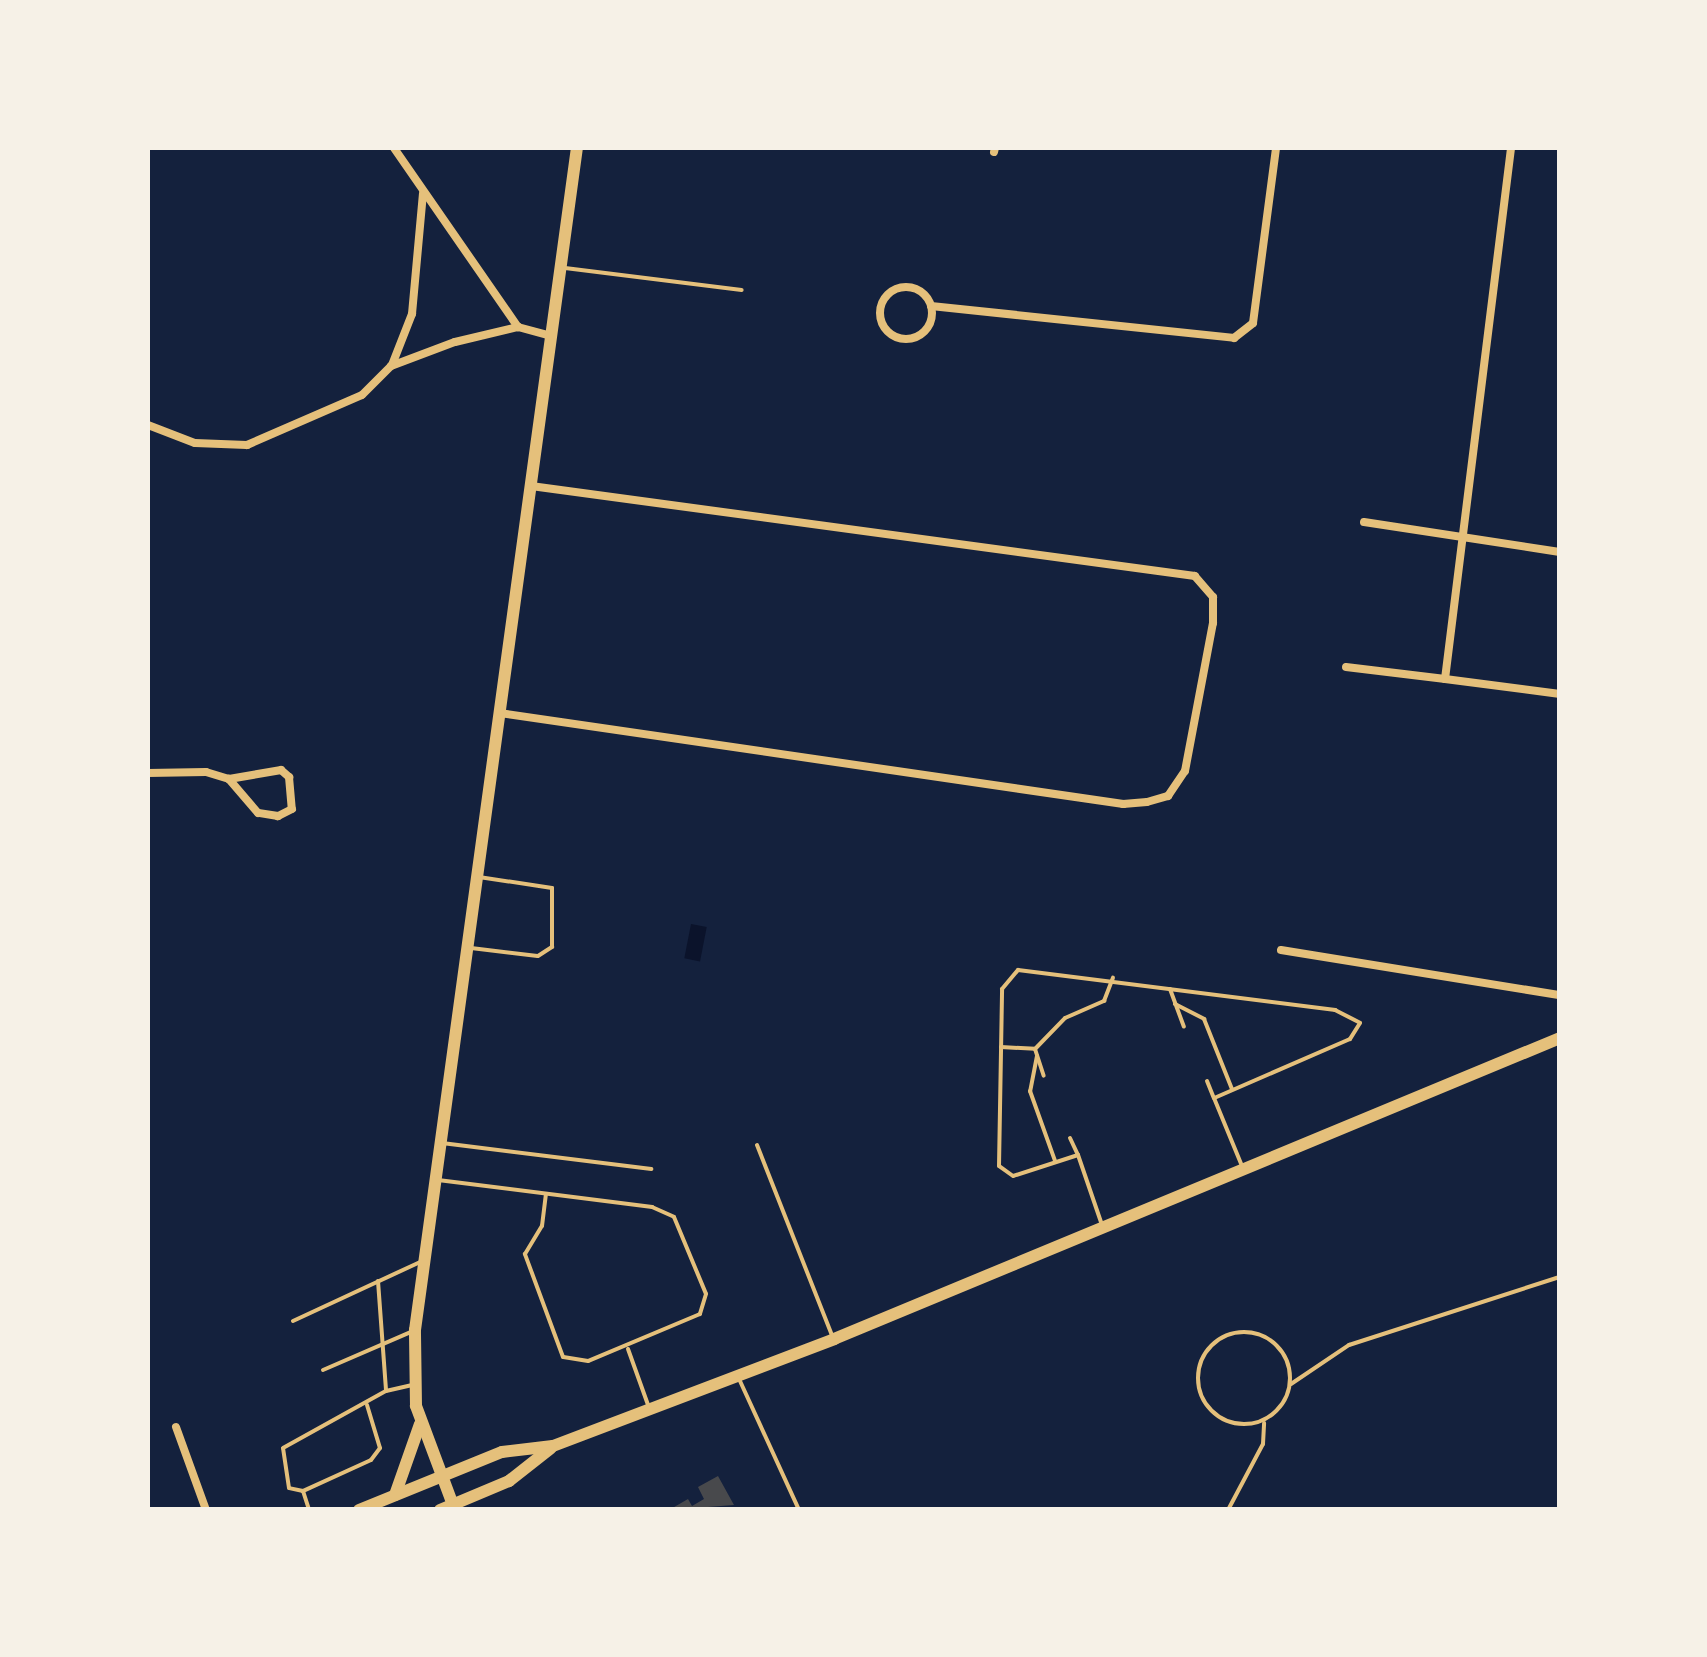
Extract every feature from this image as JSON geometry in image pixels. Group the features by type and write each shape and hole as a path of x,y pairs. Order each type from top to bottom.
{"main road":[{"path":"553,1446 509,1481 447,1507 441,1476 420,1422 413,1385 415,1330 576,148"},
{"path":"360,1510 502,1452 553,1446 834,1339 1560,1038"},
{"path":"395,1495 420,1422"}],"street":[{"path":"394,148 518,327"},
{"path":"931,306 1234,338 1253,323 1276,148"},
{"path":"1445,680 1511,148"},
{"path":"148,425 195,442 247,445 362,395 391,366 412,314 423,194"},
{"path":"897,288 922,292 931,306 930,323 918,336 892,336 881,322 880,306 897,288"},
{"path":"391,366 518,327 552,336"},
{"path":"500,713 1123,804 1147,802 1168,796 1185,771 1212,623 1212,597 1196,576 531,486"},
{"path":"1364,522 1560,552"},
{"path":"1346,667 1560,694"},
{"path":"148,773 206,772 229,779 280,770 288,776 292,809 278,816 258,813 229,779"},
{"path":"1281,950 1560,995"},
{"path":"176,1427 206,1510"}],"lane":[{"path":"560,267 742,290"},
{"path":"469,948 538,956 552,946 552,888 478,877"},
{"path":"1078,1155 1013,1176 998,1166 1002,989 1018,970 1113,978 1334,1010 1360,1023 1350,1039 1214,1098"},
{"path":"1035,1049 1064,1018 1104,1001 1113,978"},
{"path":"1169,987 1184,1027"},
{"path":"1175,1004 1204,1019 1232,1089"},
{"path":"1000,1047 1035,1049"},
{"path":"1035,1049 1044,1076"},
{"path":"1037,1056 1030,1091 1056,1163"},
{"path":"1207,1082 1244,1170"},
{"path":"1070,1138 1103,1228"},
{"path":"442,1143 652,1169"},
{"path":"757,1145 834,1339"},
{"path":"438,1180 652,1207 674,1218 706,1294 700,1314 628,1348 588,1361 562,1357 525,1254 542,1226 546,1194"},
{"path":"293,1321 426,1258"},
{"path":"1290,1384 1349,1346 1560,1277"},
{"path":"378,1281 386,1391"},
{"path":"323,1370 415,1330"},
{"path":"1236,1332 1264,1336 1285,1356 1290,1384 1282,1406 1264,1420 1235,1424 1210,1410 1198,1385 1203,1357 1236,1332"},
{"path":"628,1348 650,1410"},
{"path":"738,1376 799,1510"},
{"path":"367,1405 380,1448 370,1460 303,1491 288,1488 283,1448 367,1405 386,1391 413,1385"},
{"path":"1228,1510 1263,1444 1264,1420"},
{"path":"303,1491 309,1510"}],"water":[{"path":"691,924 707,927 700,961 684,958"}],"building":[{"path":"718,1476 734,1505 669,1510 688,1499 692,1506 704,1499 698,1487"}]}
